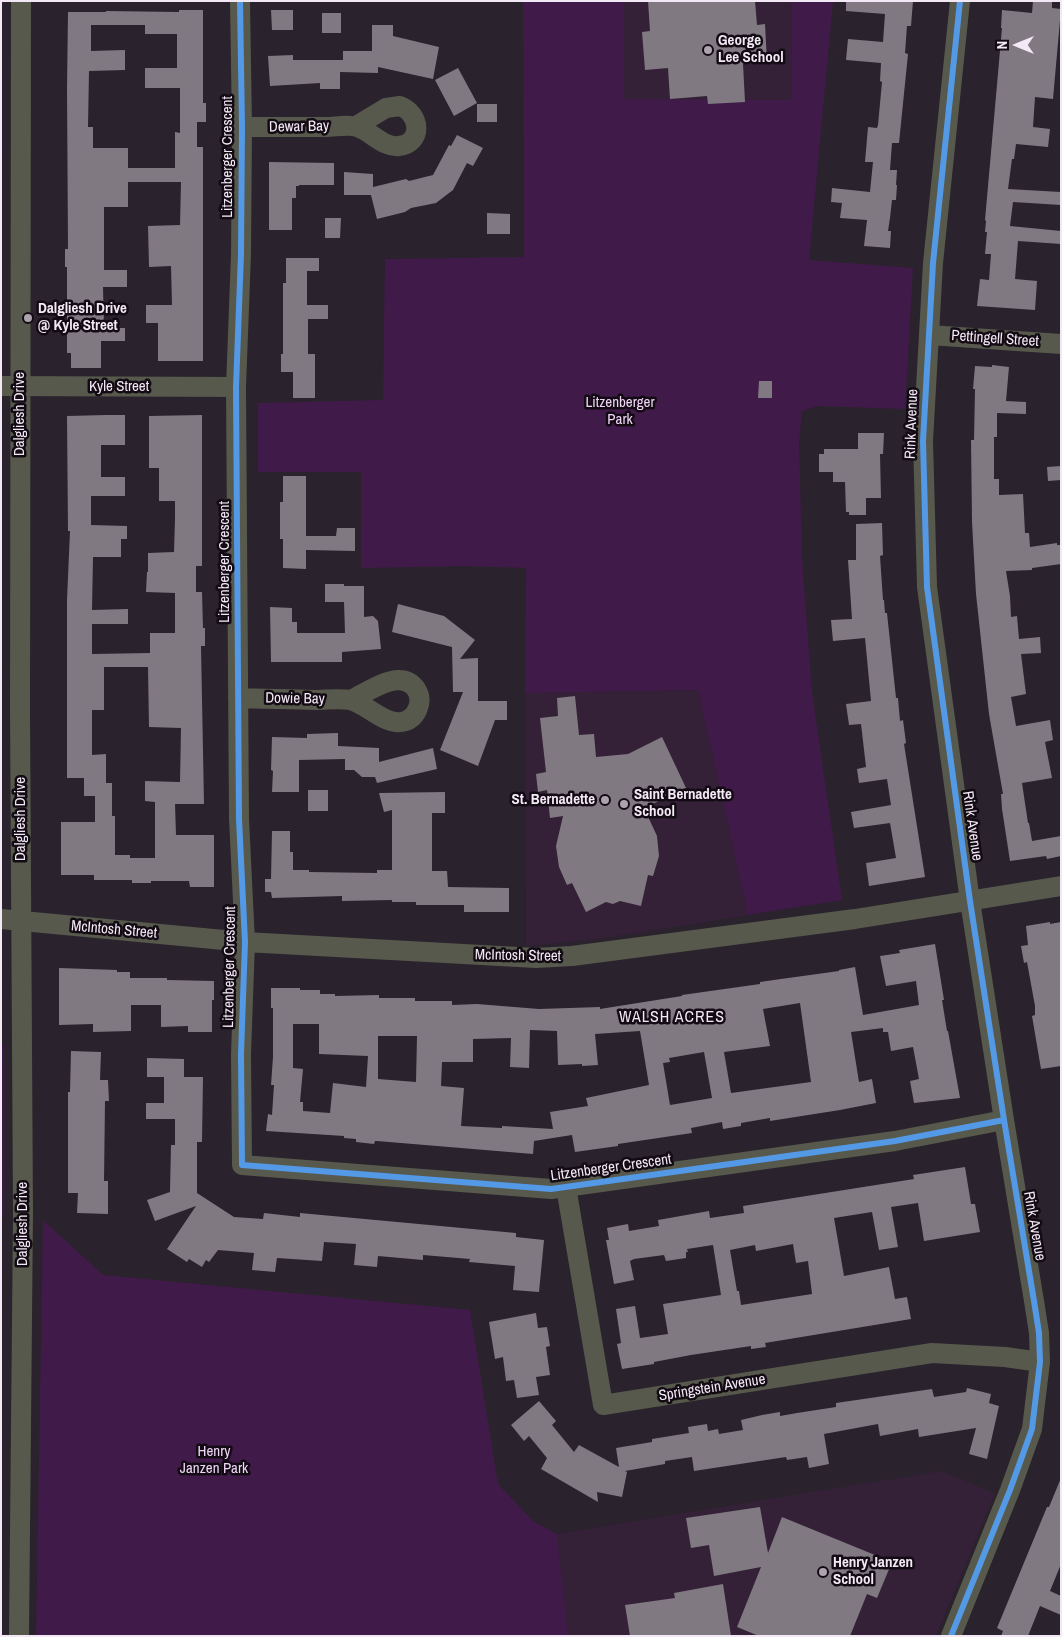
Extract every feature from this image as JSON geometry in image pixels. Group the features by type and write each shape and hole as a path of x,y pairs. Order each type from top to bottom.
{"street":[{"name":"Dalgliesh Drive","path":"19,1636 23,1223 21,921 10,386 21,1"},
{"name":"Litzenberger Crescent","path":"240,1 242,128 236,387 239,818 245,942 241,1054 242,1165 545,1189 895,1141 1004,1120"},
{"name":"Rink Avenue","path":"951,1636 1010,1490 1032,1429 1040,1362 1039,1334 970,901 927,587 923,441 933,263 960,1"},
{"name":"Dewar Bay","path":"242,128 356,126"},
{"name":"Pettingell Street","path":"929,335 1061,344"},
{"name":"Kyle Street","path":"10,386 236,387"},
{"name":"Dowie Bay","path":"238,698 351,700"},
{"name":"McIntosh Street","path":"1,919 245,942 536,958 572,956 855,919 1061,886"},
{"name":"Springstein Avenue","path":"566,1187 603,1405 932,1353 1005,1357 1040,1362"}],"shaded area":[{"name":"George Lee School","path":"624,1 792,1 791,100 624,99"},
{"name":"Saint Bernadette School","path":"698,690 748,915 605,938 526,946 525,693"},
{"path":"941,1471 995,1493 936,1636 568,1636 557,1534"}],"green space":[{"name":"Litzenberger Park","path":"523,1 624,1 624,99 791,100 792,1 833,1 809,260 913,268 905,409 817,406 802,411 799,442 802,556 812,692 842,900 748,915 698,690 525,693 526,568 464,566 361,568 361,472 258,472 258,403 383,400 385,259 524,257"},
{"path":"1,1045 3,1045 3,1217 1,1217"},
{"name":"Henry Janzen Park","path":"43,1220 103,1275 470,1310 498,1484 533,1521 557,1534 568,1636 36,1636"}],"building":[{"name":"George Lee School","path":"648,1 755,1 757,25 765,24 767,62 743,64 745,102 708,104 707,96 670,99 668,68 645,70 642,32 650,31"},
{"path":"846,1 913,1 911,26 907,26 905,53 908,54 899,143 892,143 890,170 897,170 897,185 896,200 892,200 888,231 891,231 890,248 864,246 867,220 840,218 842,203 831,202 832,188 870,192 873,162 865,162 868,127 877,128 878,125 882,82 880,81 881,63 846,60 848,39 883,42 885,14 846,11"},
{"path":"1033,1 1052,1 1052,8 1061,9 1053,99 1035,97 1033,127 1050,129 1048,147 1016,144 1008,189 1061,192 1061,205 1013,202 1010,226 1061,231 1061,244 1018,241 1015,279 1037,281 1035,310 977,306 980,279 989,280 991,254 985,254 987,232 985,232 985,220 1002,10 1032,13"},
{"path":"179,10 203,10 203,103 206,103 206,122 197,122 197,147 203,147 203,361 158,361 158,323 146,323 146,305 172,305 171,266 149,267 148,226 180,225 181,182 128,182 128,207 104,207 104,270 127,270 127,287 103,287 104,328 125,328 125,341 101,341 101,368 71,368 71,353 67,353 67,267 65,267 65,249 68,249 68,12 179,12","holes":["91,25 145,25 145,34 177,34 177,68 145,68 145,88 180,88 180,133 175,132 175,168 128,168 128,148 93,148 93,127 88,127 89,71 125,70 125,50 91,51"]},
{"path":"271,10 293,10 293,30 272,30"},
{"path":"322,13 341,13 341,33 322,33"},
{"path":"372,25 393,25 393,36 439,47 433,79 378,67 378,73 340,72 340,89 320,89 320,83 270,86 268,56 293,55 293,60 343,60 343,51 372,51"},
{"path":"458,68 477,103 454,116 435,80"},
{"path":"477,104 497,104 497,122 477,122"},
{"path":"457,135 483,148 473,166 467,163 453,190 436,203 411,208 405,212 377,219 371,195 344,195 344,172 373,174 373,187 433,175 449,145 451,146"},
{"path":"269,162 334,163 334,185 296,186 296,198 292,198 292,230 269,230"},
{"path":"487,213 510,214 510,234 487,234"},
{"path":"325,218 341,218 340,238 325,238"},
{"path":"286,258 319,258 319,271 307,271 307,305 328,305 328,319 308,319 308,354 315,354 315,398 293,398 293,372 281,372 281,354 283,354 283,283 286,283"},
{"path":"992,365 1009,367 1006,401 1026,402 1026,414 997,413 997,437 994,437 994,479 999,479 999,495 1023,494 1025,533 1029,533 1030,547 1057,543 1057,545 1061,545 1061,564 1032,568 1032,570 1006,571 1011,617 1017,616 1019,639 1040,637 1041,653 1021,654 1026,694 1011,697 1016,726 1050,720 1053,740 1045,742 1052,778 1022,783 1032,841 1061,836 1061,856 1047,859 1046,856 1010,861 1002,809 1001,794 1003,794 989,714 976,594 972,522 971,440 974,440 975,389 973,389 975,366 992,367"},
{"path":"759,381 772,381 772,398 758,398"},
{"path":"125,415 125,445 101,445 101,477 125,477 125,496 91,496 91,525 127,526 127,539 121,539 121,557 93,557 92,610 128,609 128,624 92,624 92,654 150,653 150,633 175,633 175,593 146,592 148,553 174,552 175,519 175,501 159,501 159,468 149,468 149,416 202,415 202,566 196,566 196,592 202,592 203,628 205,628 205,646 201,646 204,804 175,804 176,835 214,835 214,887 190,887 189,881 132,883 132,880 94,880 94,875 61,875 61,822 95,822 95,796 84,796 84,778 67,778 67,600 70,531 68,531 67,416","holes":["104,667 148,667 149,727 181,728 180,782 145,781 145,801 155,802 155,858 130,858 130,855 115,855 115,816 112,816 112,783 106,783 106,754 92,755 92,710 104,710"]},
{"path":"858,433 884,433 883,454 880,454 881,498 866,498 866,515 849,515 849,512 846,512 845,482 833,482 833,472 819,472 819,454 824,454 824,449 858,449"},
{"path":"1061,466 1061,480 1048,481 1047,467"},
{"path":"283,476 306,476 306,536 336,536 337,528 355,528 355,551 306,550 306,569 283,568 283,539 280,539 280,502 283,502"},
{"path":"882,523 883,555 880,556 883,600 885,613 887,613 896,698 898,698 900,721 903,720 906,743 904,744 925,877 869,886 866,863 896,858 890,823 854,828 851,812 891,805 887,779 859,783 857,769 866,767 861,724 849,725 846,704 871,701 865,638 833,641 831,620 852,619 848,560 856,560 856,524"},
{"path":"325,584 364,586 364,617 373,616 378,621 381,649 342,652 342,662 271,662 270,607 292,608 292,622 297,622 297,633 345,633 344,602 325,602"},
{"path":"398,604 444,616 475,640 460,659 478,658 478,701 507,701 507,720 495,720 478,766 440,750 463,692 453,692 452,647 392,632"},
{"name":"St. Bernadette","path":"575,696 579,735 594,734 596,757 628,754 662,737 686,788 644,808 657,836 659,856 653,876 648,875 641,906 620,901 613,904 606,902 586,912 572,883 567,885 559,867 556,846 563,816 550,818 547,790 538,792 536,774 546,772 540,718 558,716 557,698"},
{"path":"338,733 338,746 379,748 379,762 433,748 437,769 377,783 375,777 362,777 354,770 345,770 345,759 299,760 299,792 272,792 272,737 307,738 307,734"},
{"path":"308,790 328,790 328,811 308,811"},
{"path":"445,792 445,813 432,813 432,871 447,871 448,887 509,888 509,912 464,912 464,905 416,905 416,902 392,902 392,900 342,901 342,896 272,898 271,892 265,892 265,879 271,879 272,831 290,831 290,852 293,852 293,870 377,873 377,870 392,870 392,810 384,812 379,793"},
{"path":"1050,922 1050,924 1061,922 1061,1066 1041,1069 1032,1016 1035,1015 1035,1006 1027,962 1024,963 1021,946 1028,945 1026,926"},
{"path":"935,944 947,1031 960,1098 914,1103 910,1081 919,1079 913,1047 891,1051 888,1032 883,1032 883,1028 851,1032 859,1082 872,1079 876,1103 840,1110 770,1121 770,1118 741,1123 741,1126 723,1129 722,1122 691,1128 692,1133 575,1152 572,1135 534,1141 533,1154 377,1141 374,1144 356,1142 356,1139 344,1138 344,1136 266,1131 268,1114 272,1115 274,1085 271,1085 273,1008 271,1008 271,988 320,990 320,994 335,994 335,996 379,995 379,998 415,998 415,1001 452,1001 452,1005 477,1004 539,1009 600,1007 600,1009 855,967 863,1015 919,1005 916,981 886,986 880,956 900,953 899,950","holes":["800,1003 811,1082 731,1093 724,1052 770,1046 763,1009","293,1024 319,1024 319,1054 368,1056 366,1087 333,1083 330,1113 303,1111 303,1102 300,1102 303,1069 293,1068","530,1030 557,1031 558,1065 582,1064 582,1066 598,1065 595,1034 640,1031 649,1085 586,1098 588,1106 550,1112 553,1129 461,1126 464,1088 441,1086 442,1062 473,1062 473,1039 511,1038 510,1067 529,1068","378,1036 417,1036 416,1082 378,1079","704,1052 712,1098 670,1105 663,1063 670,1062 669,1058"]},
{"path":"59,968 117,970 117,972 130,972 130,978 214,981 212,1032 188,1032 188,1026 161,1027 161,1005 131,1005 131,1031 93,1032 93,1024 59,1025"},
{"path":"71,1051 101,1052 100,1080 108,1080 109,1101 105,1101 104,1181 108,1181 108,1214 77,1213 78,1193 68,1193 68,1092 70,1092"},
{"path":"147,1058 184,1059 184,1077 203,1077 202,1142 197,1142 197,1193 234,1217 263,1219 264,1213 300,1217 300,1213 516,1233 516,1237 544,1240 539,1292 513,1290 515,1266 469,1262 470,1259 423,1255 423,1260 378,1256 377,1267 354,1265 356,1244 324,1242 322,1261 277,1258 275,1272 252,1270 254,1253 218,1250 209,1262 206,1260 202,1267 189,1259 187,1262 167,1249 196,1206 155,1221 147,1200 170,1192 171,1145 175,1145 175,1119 146,1119 146,1103 164,1103 164,1077 147,1077"},
{"path":"965,1167 971,1204 975,1204 980,1232 924,1241 918,1203 891,1207 898,1247 879,1250 872,1212 834,1218 844,1276 889,1267 895,1299 907,1297 911,1319 765,1343 766,1347 751,1349 751,1346 691,1355 622,1369 617,1344 621,1343 616,1309 635,1306 640,1338 668,1334 663,1304 721,1295 713,1245 687,1249 686,1258 666,1261 664,1255 634,1259 630,1261 634,1280 614,1284 606,1240 609,1240 607,1228 628,1224 629,1231 659,1226 658,1220 709,1211 710,1218 744,1213 743,1206 914,1179 913,1175","holes":["793,1244 796,1263 808,1261 812,1294 741,1305 730,1250 755,1245 756,1251"]},
{"path":"536,1313 538,1328 547,1327 550,1346 546,1347 550,1375 536,1377 539,1395 517,1398 514,1380 506,1381 503,1357 495,1359 489,1322"},
{"path":"967,1388 991,1394 989,1403 999,1406 987,1459 969,1454 976,1428 919,1437 918,1429 880,1436 878,1424 824,1434 829,1464 809,1468 807,1457 787,1460 786,1457 694,1471 692,1457 665,1461 665,1464 625,1471 627,1472 622,1497 597,1492 598,1502 541,1469 547,1458 529,1436 524,1441 511,1425 539,1401 556,1421 552,1425 574,1452 579,1445 619,1467 616,1448 652,1442 652,1439 689,1433 688,1427 707,1424 708,1431 718,1429 719,1434 743,1430 741,1420 762,1415 780,1412 780,1416 836,1407 836,1403 932,1389 934,1397 966,1392"},
{"path":"1061,1478 1061,1564 1050,1591 1061,1596 1061,1615 1040,1606 1028,1636 1001,1636 1003,1631 997,1628"},
{"name":"Henry Janzen School","path":"760,1507 768,1553 782,1517 892,1562 877,1598 867,1594 850,1636 759,1636 737,1627 761,1567 714,1576 709,1545 691,1548 686,1518"},
{"path":"723,1584 731,1636 630,1636 625,1605 675,1598 674,1593"}],"cycle path":[{"path":"240,1 242,127 241,254 236,387 239,819 245,942 241,1054 242,1165 551,1189 895,1141 1004,1120"},
{"path":"951,1636 1010,1490 1032,1429 1040,1362 1039,1333 970,901 927,587 923,441 933,263 960,1"}],"place":[{"name":"George Lee School","path":"708,50"},
{"name":"Dalgliesh Drive @ Kyle Street","path":"28,318"},
{"name":"St. Bernadette","path":"605,800"},
{"name":"Saint Bernadette School","path":"624,804"},
{"name":"Henry Janzen School","path":"823,1572"}],"district":[{"name":"WALSH ACRES","path":"672,1018"}]}
